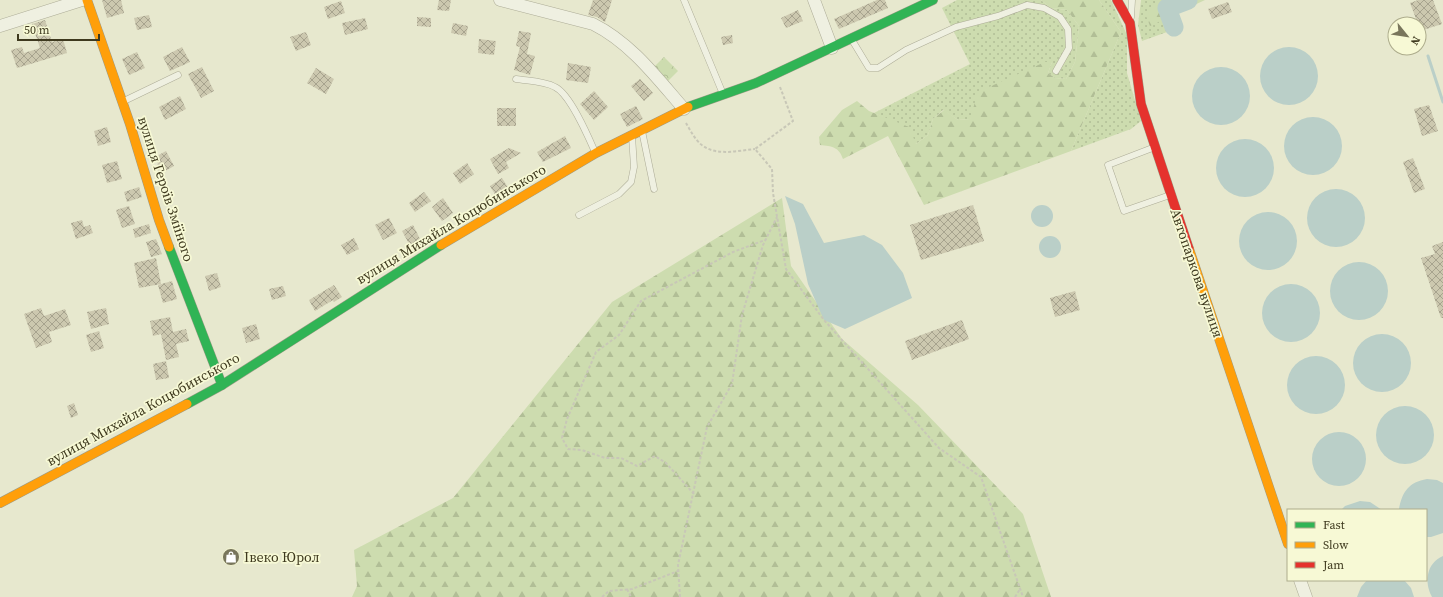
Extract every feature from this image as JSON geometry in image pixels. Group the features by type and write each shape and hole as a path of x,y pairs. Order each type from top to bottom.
{"street":[{"path":"0,26 82,0"},
{"name":"вулиця Героїв Зміїного","path":"87,0 122,101 159,220 222,385"},
{"path":"500,0 593,24 605,30 616,37 636,55 682,111"},
{"path":"814,0 832,48"},
{"name":"вулиця Михайла Коцюбинського","path":"0,503 222,385 437,247 596,153 632,134 682,111 756,83 933,0"},
{"name":"Автопаркова вулиця","path":"1117,0 1130,23 1141,104 1287,541"},
{"path":"1300,581 1306,597"}],"lane":[{"path":"684,0 723,95"},
{"path":"1130,23 1132,0"},
{"path":"851,38 869,68 878,68 906,50 956,27 998,16 1027,5 1044,8 1060,17 1068,29 1069,48 1056,71"},
{"path":"122,101 178,75"},
{"path":"516,79 549,84 556,87 564,94 596,153"},
{"path":"642,130 654,189"},
{"path":"579,215 620,194 631,182 634,167 632,134"},
{"path":"1155,147 1108,165 1124,211 1171,195"}],"path":[{"path":"682,111 696,139 704,147 718,152 755,148 793,121 775,74"},
{"path":"755,148 772,169 773,193 786,268 824,320 939,448 981,477 1023,597"},
{"path":"680,597 678,565 707,427 732,384 742,315 765,240 777,217"},
{"path":"694,494 666,463 655,456 637,466 621,458 605,458 582,450 568,449 562,438 567,419 596,352 619,335 641,301 733,252 765,240"},
{"path":"602,597 608,591 632,589 678,571"},
{"path":"626,589 631,597"},
{"path":"1015,597 1020,589"}],"green space":[{"path":"957,0 1041,0 1051,8 1067,10 1079,26 1075,62 1066,79 1055,78 1048,73 1052,62 970,119 958,120 943,110 933,119 928,135 916,144 885,118 874,113 970,64 942,8"},
{"path":"1041,0 1099,0 1121,32 1071,151 924,205 888,136 843,159 839,152 834,148 820,145 819,137 842,110 857,101 869,111 909,127 916,144 928,135 933,119 944,110 958,120 970,119 978,92 1045,62 1052,62 1048,73 1055,78 1066,79 1075,62 1079,26 1067,10 1051,8"},
{"path":"1099,0 1111,0 1127,35 1127,73 1141,121 1131,129 1071,151 1121,32"},
{"path":"1141,0 1202,0 1162,16 1167,32 1142,41 1138,25"},
{"path":"1165,0 1205,0 1150,26 1145,13"},
{"path":"664,57 678,71 668,81 654,67"},
{"path":"782,198 791,266 842,339 918,405 1023,514 1051,597 352,597 357,586 354,550 453,498 612,302"}],"water":[{"path":"1289,47 1305,52 1313,60 1318,76 1313,92 1305,100 1289,105 1273,100 1265,92 1260,76 1265,60 1273,52"},
{"path":"1221,67 1237,72 1245,80 1250,96 1245,112 1237,120 1221,125 1205,120 1197,112 1192,96 1197,80 1205,72"},
{"path":"1313,117 1329,122 1337,130 1342,146 1337,162 1329,170 1313,175 1297,170 1289,162 1284,146 1289,130 1297,122"},
{"path":"1245,139 1261,144 1269,152 1274,168 1269,184 1261,192 1245,197 1229,192 1221,184 1216,168 1221,152 1229,144"},
{"path":"1336,189 1352,194 1360,202 1365,218 1360,234 1352,242 1336,247 1320,242 1312,234 1307,218 1312,202 1320,194"},
{"path":"785,196 803,204 824,243 864,235 882,245 903,273 912,298 845,329 824,320 808,284 795,224"},
{"path":"1042,205 1050,208 1053,216 1050,224 1042,227 1034,224 1031,216 1034,208"},
{"path":"1268,212 1284,217 1292,225 1297,241 1292,257 1284,265 1268,270 1252,265 1244,257 1239,241 1244,225 1252,217"},
{"path":"1050,236 1058,239 1061,247 1058,255 1050,258 1042,255 1039,247 1042,239"},
{"path":"1359,262 1375,267 1383,275 1388,291 1383,307 1375,315 1359,320 1343,315 1335,307 1330,291 1335,275 1343,267"},
{"path":"1291,284 1307,289 1315,297 1320,313 1315,329 1307,337 1291,342 1275,337 1267,329 1262,313 1267,297 1275,289"},
{"path":"1382,334 1398,339 1406,347 1411,363 1406,379 1398,387 1382,392 1366,387 1358,379 1353,363 1358,347 1366,339"},
{"path":"1316,356 1332,361 1340,369 1345,385 1340,401 1332,409 1316,414 1300,409 1292,401 1287,385 1292,369 1300,361"},
{"path":"1405,406 1416,408 1429,419 1432,424 1434,435 1432,446 1421,459 1416,462 1405,464 1394,462 1381,451 1378,446 1376,435 1378,424 1389,411 1394,408"},
{"path":"1339,432 1349,434 1358,440 1364,449 1366,459 1364,469 1358,478 1349,484 1339,486 1329,484 1320,478 1314,469 1312,459 1314,449 1320,440 1329,434"},
{"path":"1421,480 1437,480 1443,483 1443,533 1431,537 1427,537 1427,509 1399,509 1404,493 1407,489 1411,485"},
{"path":"1360,501 1370,502 1380,509 1342,509 1345,506"},
{"path":"1443,556 1443,597 1432,597 1429,592 1427,580 1428,574 1433,563"},
{"path":"1366,581 1405,581 1411,588 1414,597 1357,597 1361,587"}],"building":[{"path":"102,0 121,0 124,13 107,18"},
{"path":"439,0 451,0 449,11 437,10"},
{"path":"593,0 612,0 605,22 597,17 588,15"},
{"path":"877,0 885,0 888,8 839,29 834,19"},
{"path":"1418,0 1433,0 1442,24 1427,29 1427,16 1415,16 1410,3"},
{"path":"341,1 345,13 328,19 324,7"},
{"path":"1228,2 1232,12 1212,19 1208,9"},
{"path":"798,10 803,21 786,28 781,18"},
{"path":"149,15 152,27 137,30 134,18"},
{"path":"417,17 431,18 431,27 417,26"},
{"path":"365,18 368,29 345,35 342,23"},
{"path":"45,20 52,42 63,39 67,53 17,68 11,50 22,47 24,53 40,48 32,24"},
{"path":"453,23 468,26 466,36 451,33"},
{"path":"519,31 531,33 527,54 535,56 530,75 514,70 520,47 516,46"},
{"path":"306,32 311,45 296,51 290,37"},
{"path":"732,35 733,43 723,45 721,37"},
{"path":"479,39 496,41 494,55 478,53"},
{"path":"182,47 190,62 170,71 163,57"},
{"path":"137,52 145,68 129,75 122,59"},
{"path":"568,63 591,67 588,83 566,80"},
{"path":"202,67 214,91 201,98 188,74"},
{"path":"316,68 334,79 326,94 307,83"},
{"path":"640,79 653,93 644,101 631,86"},
{"path":"594,91 608,107 594,120 580,104"},
{"path":"180,96 186,109 165,120 159,107"},
{"path":"1429,105 1438,131 1422,136 1414,109"},
{"path":"636,106 643,119 627,127 620,114"},
{"path":"497,108 516,108 516,126 497,126"},
{"path":"107,127 111,142 98,146 94,131"},
{"path":"565,136 571,148 543,162 537,152"},
{"path":"509,148 521,153 506,162 509,168 498,174 490,159"},
{"path":"166,151 174,166 160,174 156,166 158,164 155,157"},
{"path":"1413,158 1425,189 1414,193 1403,162"},
{"path":"117,161 122,179 107,183 102,165"},
{"path":"467,163 474,174 460,184 453,173"},
{"path":"502,178 509,189 496,196 490,186"},
{"path":"139,187 142,197 127,202 124,192"},
{"path":"424,192 431,201 415,212 409,203"},
{"path":"443,198 453,213 442,221 432,207"},
{"path":"973,205 984,241 921,260 910,225"},
{"path":"129,206 135,224 122,228 116,210"},
{"path":"389,218 397,233 383,240 375,225"},
{"path":"82,220 84,227 90,225 93,233 76,239 71,223"},
{"path":"149,224 151,233 135,238 133,229"},
{"path":"413,225 423,245 413,251 402,231"},
{"path":"354,238 359,249 347,255 341,245"},
{"path":"156,239 162,254 151,257 146,242"},
{"path":"1443,242 1443,318 1441,318 1421,258 1435,254 1432,246"},
{"path":"156,258 161,284 139,288 134,263"},
{"path":"217,273 221,287 209,291 205,276"},
{"path":"172,281 177,299 163,303 158,285"},
{"path":"334,285 342,297 334,302 333,300 315,311 309,300"},
{"path":"283,286 286,296 272,300 269,289"},
{"path":"1075,291 1080,310 1055,317 1050,298"},
{"path":"41,308 44,316 65,309 71,325 49,332 52,342 36,348 24,314"},
{"path":"106,308 109,324 91,329 87,312"},
{"path":"170,317 173,332 186,329 189,341 176,344 179,357 166,360 161,334 153,336 150,321"},
{"path":"962,320 969,339 912,360 905,341"},
{"path":"256,324 260,339 246,343 242,328"},
{"path":"99,331 104,348 91,352 86,335"},
{"path":"166,361 169,378 156,380 153,364"},
{"path":"74,403 78,415 71,418 67,406"}],"waterway":[{"path":"1174,27 1167,8 1188,0"},
{"path":"1428,56 1443,102"}],"traffic: fast":[{"path":"688,107 756,83 933,0"},
{"path":"187,404 222,385 441,245"},
{"path":"169,247 222,385"}],"traffic: slow":[{"path":"87,0 130,124 159,220 169,247"},
{"path":"441,245 596,153 688,107"},
{"path":"1189,249 1287,541"},
{"path":"0,503 187,404"}],"traffic: jam":[{"path":"1117,0 1130,23 1141,104 1189,249"}],"place":[{"name":"Івеко Юрол","path":"231,557"}]}
